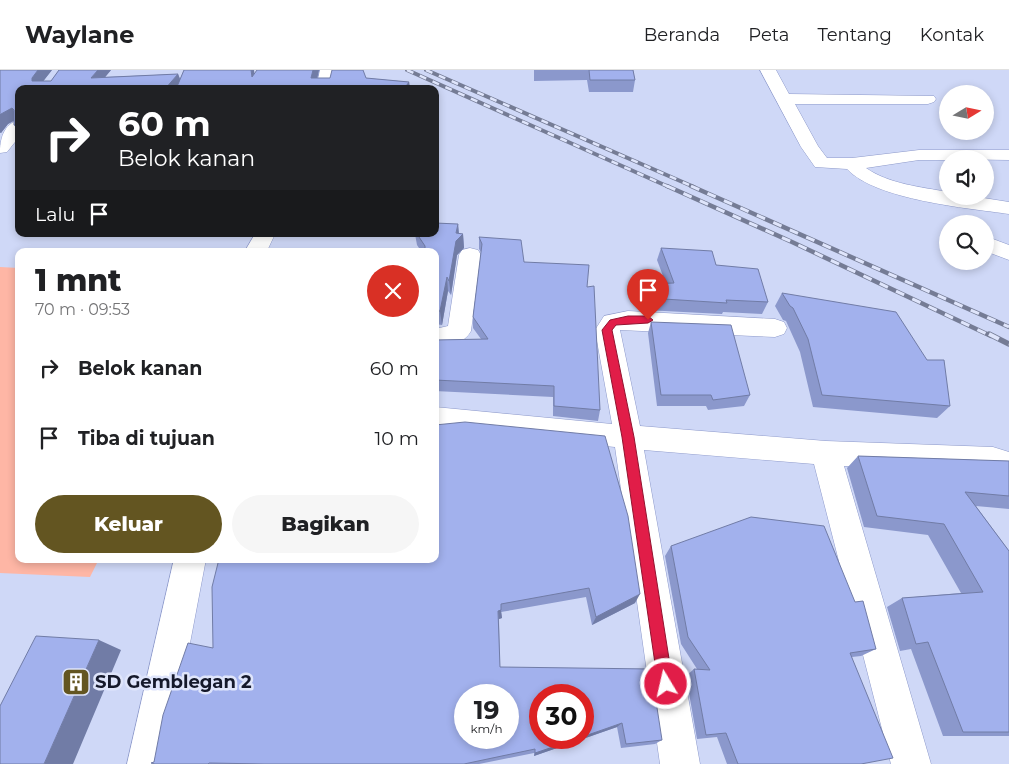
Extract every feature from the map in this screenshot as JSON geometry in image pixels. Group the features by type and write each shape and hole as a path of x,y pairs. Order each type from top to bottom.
{"street":[{"path":"325,85 328,70"},
{"path":"768,70 810,147 822,163 852,164 919,155 1009,155"},
{"path":"784,99 928,99"},
{"path":"7,149 15,133"},
{"path":"852,164 857,172 884,185 939,196"},
{"path":"990,205 1009,208"},
{"path":"994,246 1009,252"},
{"path":"439,338 447,337 459,331 470,255"},
{"path":"680,764 628,437 607,330 613,322 628,320 775,328"},
{"path":"439,418 628,437 826,453 993,459 1009,465"},
{"path":"826,453 911,764"},
{"path":"147,764 189,563"}],"shaded area":[{"path":"0,267 15,268 15,563 97,563 90,577 0,573"}],"building":[{"path":"0,70 38,70 32,81 51,81 59,70 98,70 91,78 178,74 168,85 15,85 15,125 14,110 12,108 0,115"},
{"path":"184,70 251,70 252,77 257,70 313,70 311,78 330,78 332,70 363,70 366,78 409,82 407,85 178,85"},
{"path":"589,70 633,70 635,80 590,80"},
{"path":"439,223 458,224 456,233 463,234 456,241 449,281 447,277 440,311 439,248 425,248 419,237 439,237"},
{"path":"479,237 521,240 524,262 589,265 587,287 594,286 600,410 554,406 554,386 439,380 439,340 488,339 473,317 482,244"},
{"path":"661,248 712,251 716,265 758,269 768,302 726,300 727,303 648,298 646,284 674,283"},
{"path":"782,293 896,312 927,360 944,360 950,406 822,395 808,339 793,308"},
{"path":"651,322 731,325 750,395 713,400 711,395 661,395"},
{"path":"465,422 605,436 628,516 640,594 596,617 589,588 501,604 501,610 498,611 500,667 651,669 662,740 626,744 622,723 594,733 594,684 529,684 529,749 535,749 464,764 151,763 154,762 163,715 188,643 213,648 212,587 218,563 439,563 439,425"},
{"path":"858,456 1009,461 1009,496 965,492 1009,551 1009,732 963,732 928,642 916,644 902,598 983,592 944,524 877,516"},
{"path":"751,517 824,526 855,602 863,601 876,649 850,653 893,758 861,764 738,764 726,733 706,735 694,669 710,670 688,637 671,546"},
{"name":"SD Gemblegan 2","path":"36,636 99,640 44,764 0,764 0,706"},
{"path":"535,749 547,749 535,753"}],"railway":[{"path":"407,70 669,187"},
{"path":"426,70 694,187"},
{"path":"667,186 792,242 991,336"},
{"path":"691,186 1009,327"},
{"path":"989,334 1009,344"}],"place":[{"name":"SD Gemblegan 2","path":"76,682"}],"route":[{"path":"648,320 613,322 607,330 628,437 666,684"}]}
